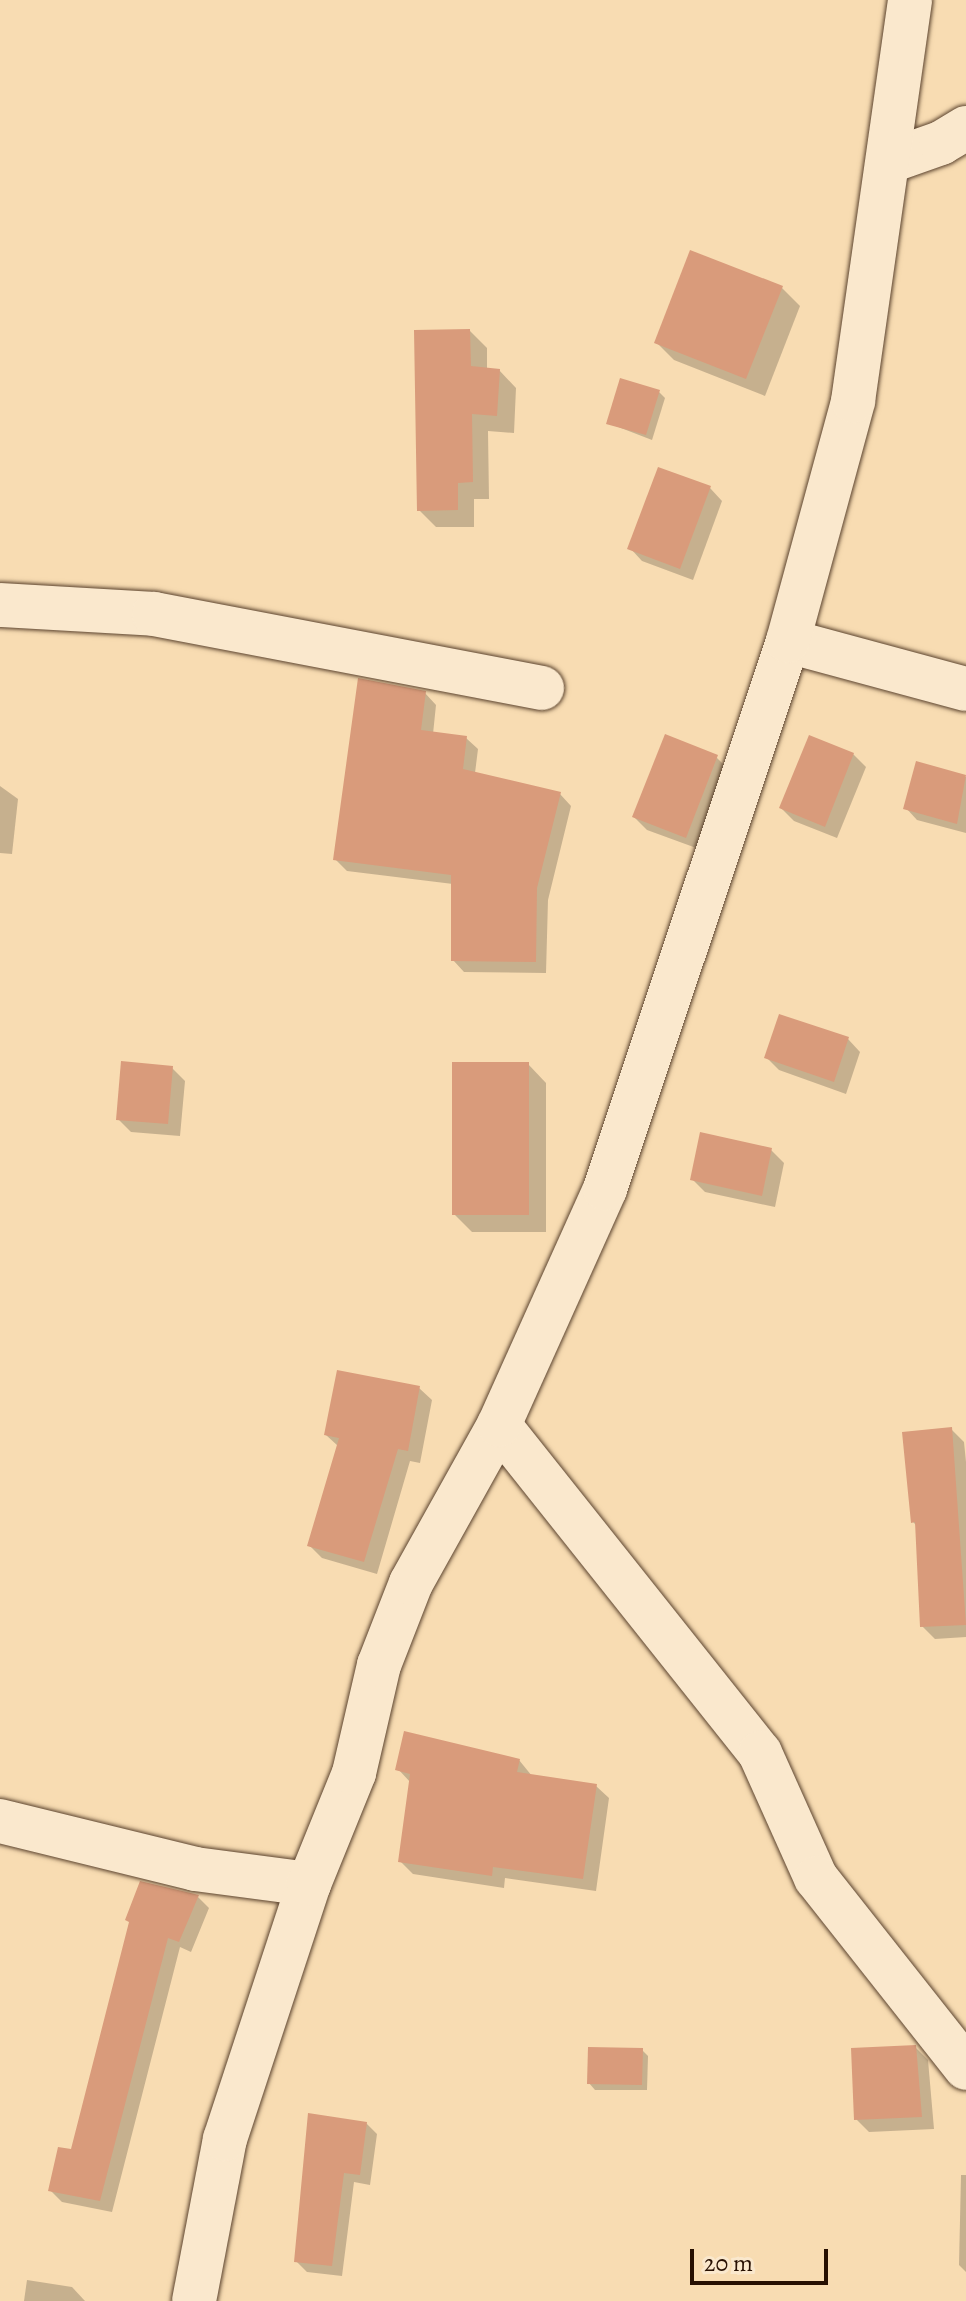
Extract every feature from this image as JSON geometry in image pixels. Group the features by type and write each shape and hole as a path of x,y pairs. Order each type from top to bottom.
{"street":[{"path":"194,2301 225,2139 309,1884 354,1773 379,1665 411,1583 499,1425 605,1189 788,641 853,401 890,161 910,0"},
{"path":"890,161 941,143 966,128"},
{"path":"0,605 154,614 542,688"},
{"path":"788,641 966,689"},
{"path":"499,1425 760,1753 816,1878 966,2068"},
{"path":"0,1821 195,1869 309,1884"}],"building":[{"path":"690,250 783,286 746,379 654,343"},
{"path":"470,329 471,366 500,369 497,416 472,414 473,482 458,483 458,510 417,511 414,330"},
{"path":"620,378 660,390 646,435 606,424"},
{"path":"658,467 711,486 680,569 627,549"},
{"path":"358,678 426,691 421,730 467,736 463,769 561,792 537,888 536,962 451,961 451,875 333,860"},
{"path":"665,734 718,755 686,838 632,817"},
{"path":"809,735 854,753 825,827 779,808"},
{"path":"916,761 966,775 957,824 903,809"},
{"path":"779,1014 849,1037 834,1082 764,1058"},
{"path":"121,1061 173,1066 168,1124 116,1120"},
{"path":"452,1062 529,1062 529,1215 452,1215"},
{"path":"700,1132 772,1148 762,1196 690,1180"},
{"path":"337,1370 420,1386 408,1451 398,1449 364,1562 307,1546 339,1438 324,1435"},
{"path":"952,1427 966,1625 920,1627 915,1522 911,1523 902,1432"},
{"path":"404,1731 520,1759 517,1772 597,1784 583,1879 493,1867 492,1876 398,1862 410,1774 395,1770"},
{"path":"140,1881 199,1895 179,1942 168,1938 100,2201 48,2191 58,2147 71,2149 129,1922 125,1920"},
{"path":"916,2045 922,2117 854,2120 851,2048"},
{"path":"588,2047 643,2048 642,2085 587,2084"},
{"path":"308,2113 367,2122 360,2175 344,2173 332,2266 294,2262"}]}
